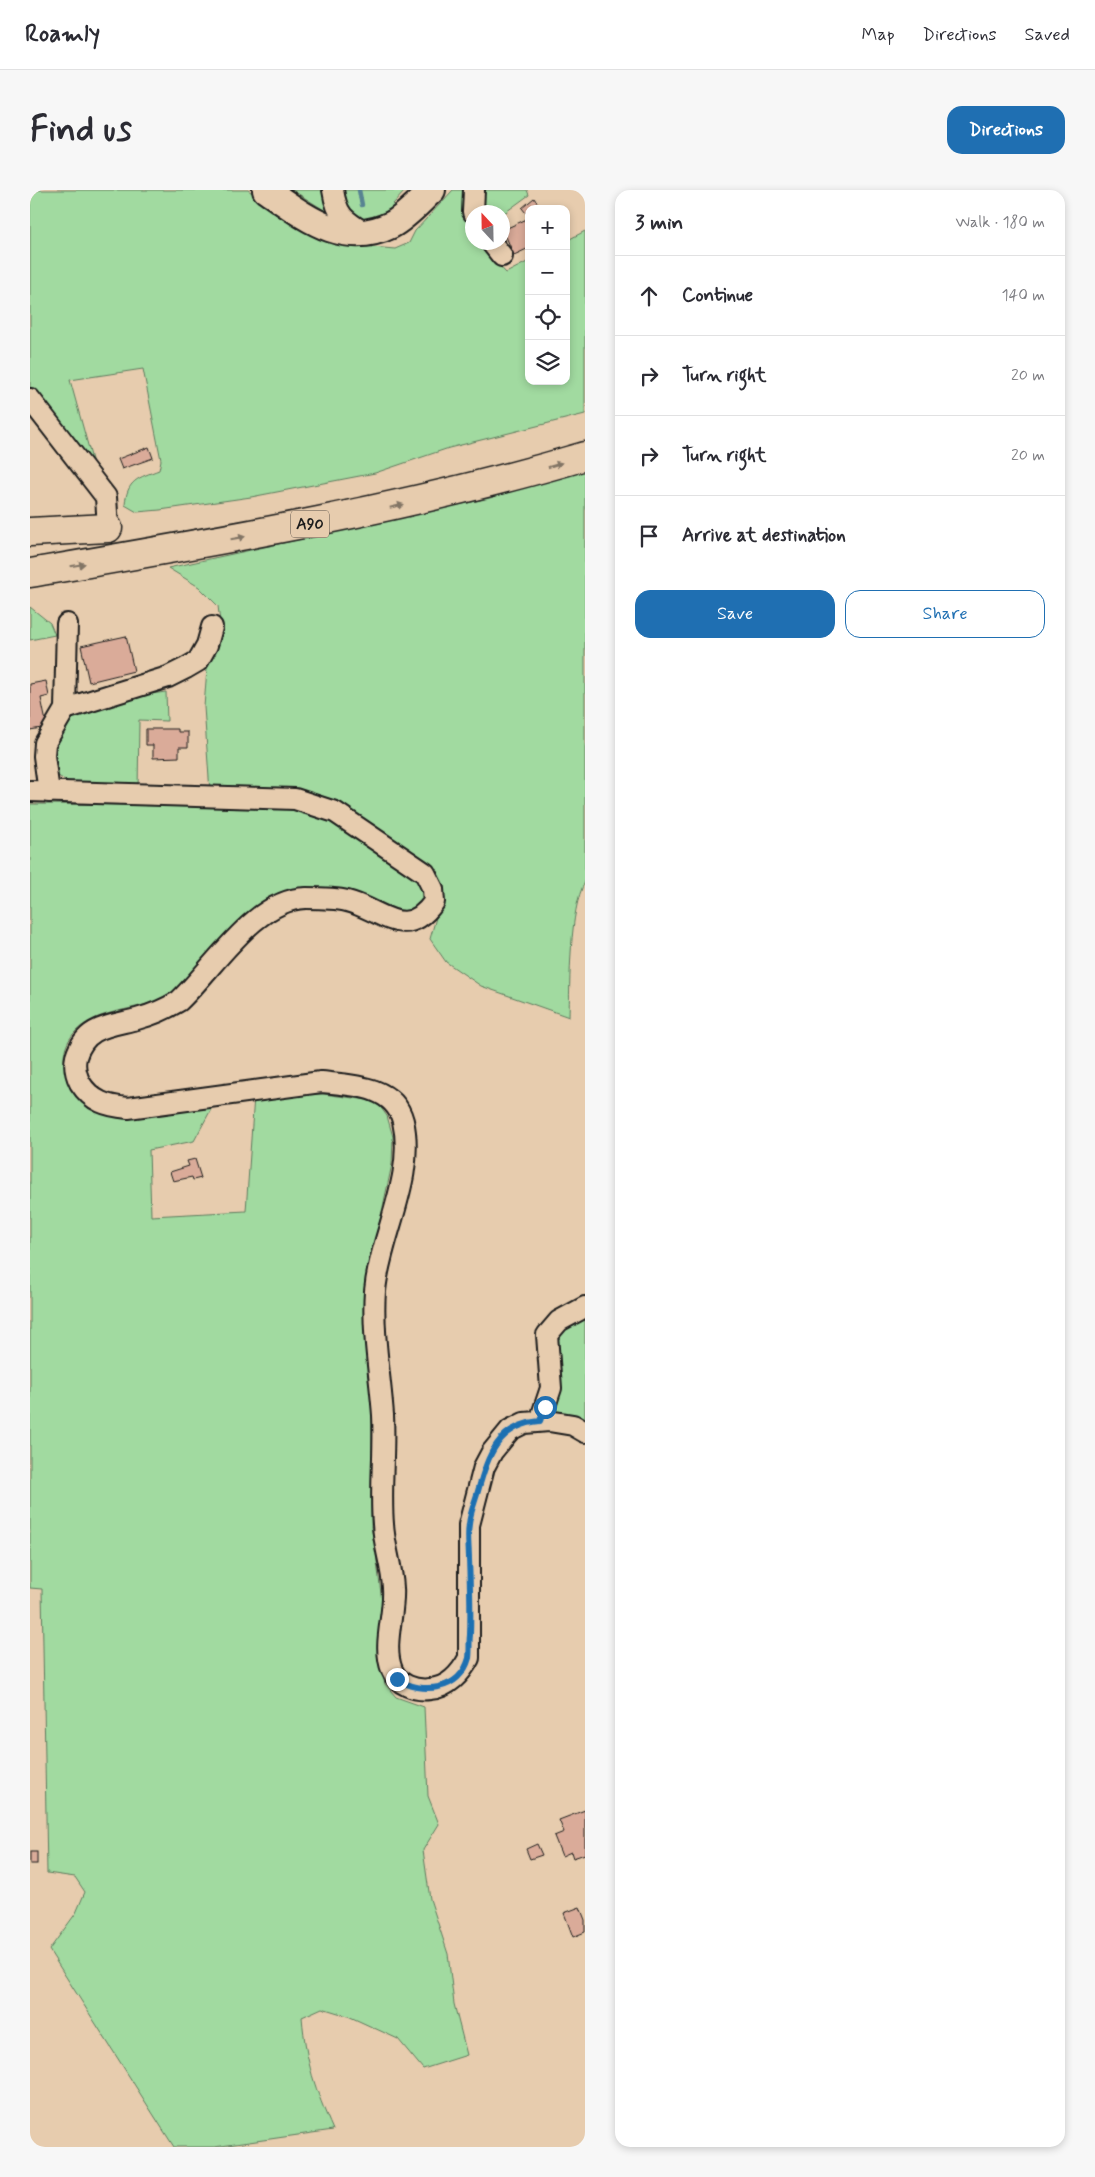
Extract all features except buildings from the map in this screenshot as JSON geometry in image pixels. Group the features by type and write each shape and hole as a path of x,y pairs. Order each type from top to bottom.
{"highway":[{"name":"Α90","path":"30,573 269,533 454,492 585,456"},
{"path":"30,532 108,528"}],"main road":[{"path":"266,190 312,220 336,232 365,234 390,225 432,190"}],"street":[{"path":"333,190 336,209 345,221 365,234"},
{"path":"474,190 474,205"},
{"path":"30,399 106,497 108,528"},
{"path":"67,624 65,709 45,743 40,791 295,798 335,812 395,851 425,873 433,889 434,902 425,915 411,921 391,921 348,901 339,900 304,898 285,902 266,910 252,922 179,1001 166,1009 110,1024 92,1033 80,1044 74,1063 78,1078 87,1094 100,1102 113,1106 128,1108 320,1082 350,1085 384,1094 399,1109 405,1143 404,1170 375,1290 376,1334 383,1416 383,1525 393,1587 390,1662 397,1679 404,1684 422,1690 443,1686 462,1670 469,1658 469,1525 484,1467 492,1452 510,1430 524,1422 540,1421 573,1425 585,1432"},
{"path":"65,709 168,677 186,668 198,661 212,627"},
{"path":"540,1421 551,1388 547,1335 554,1325 585,1307"}],"green space":[{"path":"30,190 248,190 309,232 338,244 395,249 409,243 415,231 453,190 468,190 469,205 465,205 465,250 485,250 506,273 525,263 525,385 570,385 570,239 585,231 585,414 449,448 375,473 251,497 137,512 125,505 128,490 135,481 159,470 161,460 143,369 70,380 94,467 30,389"},
{"path":"292,190 325,190 329,213"},
{"path":"339,190 406,190 393,204 400,209 359,224 344,210"},
{"path":"479,190 527,190 529,195 510,209 510,205 478,205"},
{"path":"585,469 585,882 580,894 573,928 569,1017 481,986 446,962 430,939 441,900 425,861 339,802 300,793 210,792 204,707 207,668 222,638 218,606 199,587 168,568 490,498"},
{"path":"30,607 50,623 55,635 30,640"},
{"path":"166,692 167,721 139,720 138,791 83,786 63,779 54,773 50,742 70,717 129,697"},
{"path":"30,804 262,806 311,811 330,818 414,875 421,888 422,898 420,902 406,915 291,894 273,897 261,903 237,923 179,989 151,1003 98,1017 87,1023 72,1035 64,1056 66,1073 76,1093 91,1106 109,1113 130,1116 152,1115 214,1104 194,1141 149,1150 151,1216 246,1211 254,1096 323,1094 376,1101 387,1116 393,1137 392,1164 370,1268 365,1311 372,1412 371,1527 382,1602 379,1659 385,1684 396,1697 424,1707 428,1796 439,1824 423,1850 430,1899 448,1954 454,2004 467,2055 423,2069 398,2039 348,2016 322,2008 302,2017 312,2075 333,2130 214,2147 174,2147 49,1950 76,1913 85,1892 75,1877 47,1873 42,1589 30,1588"},
{"path":"585,1312 585,1424 549,1414 551,1336"}],"waterway":[{"path":"359,190 362,205"}],"route":[{"path":"397,1679 413,1688 422,1690 443,1686 453,1680 469,1658 469,1525 484,1467 500,1440 510,1430 524,1422 540,1421 545,1407"}]}
